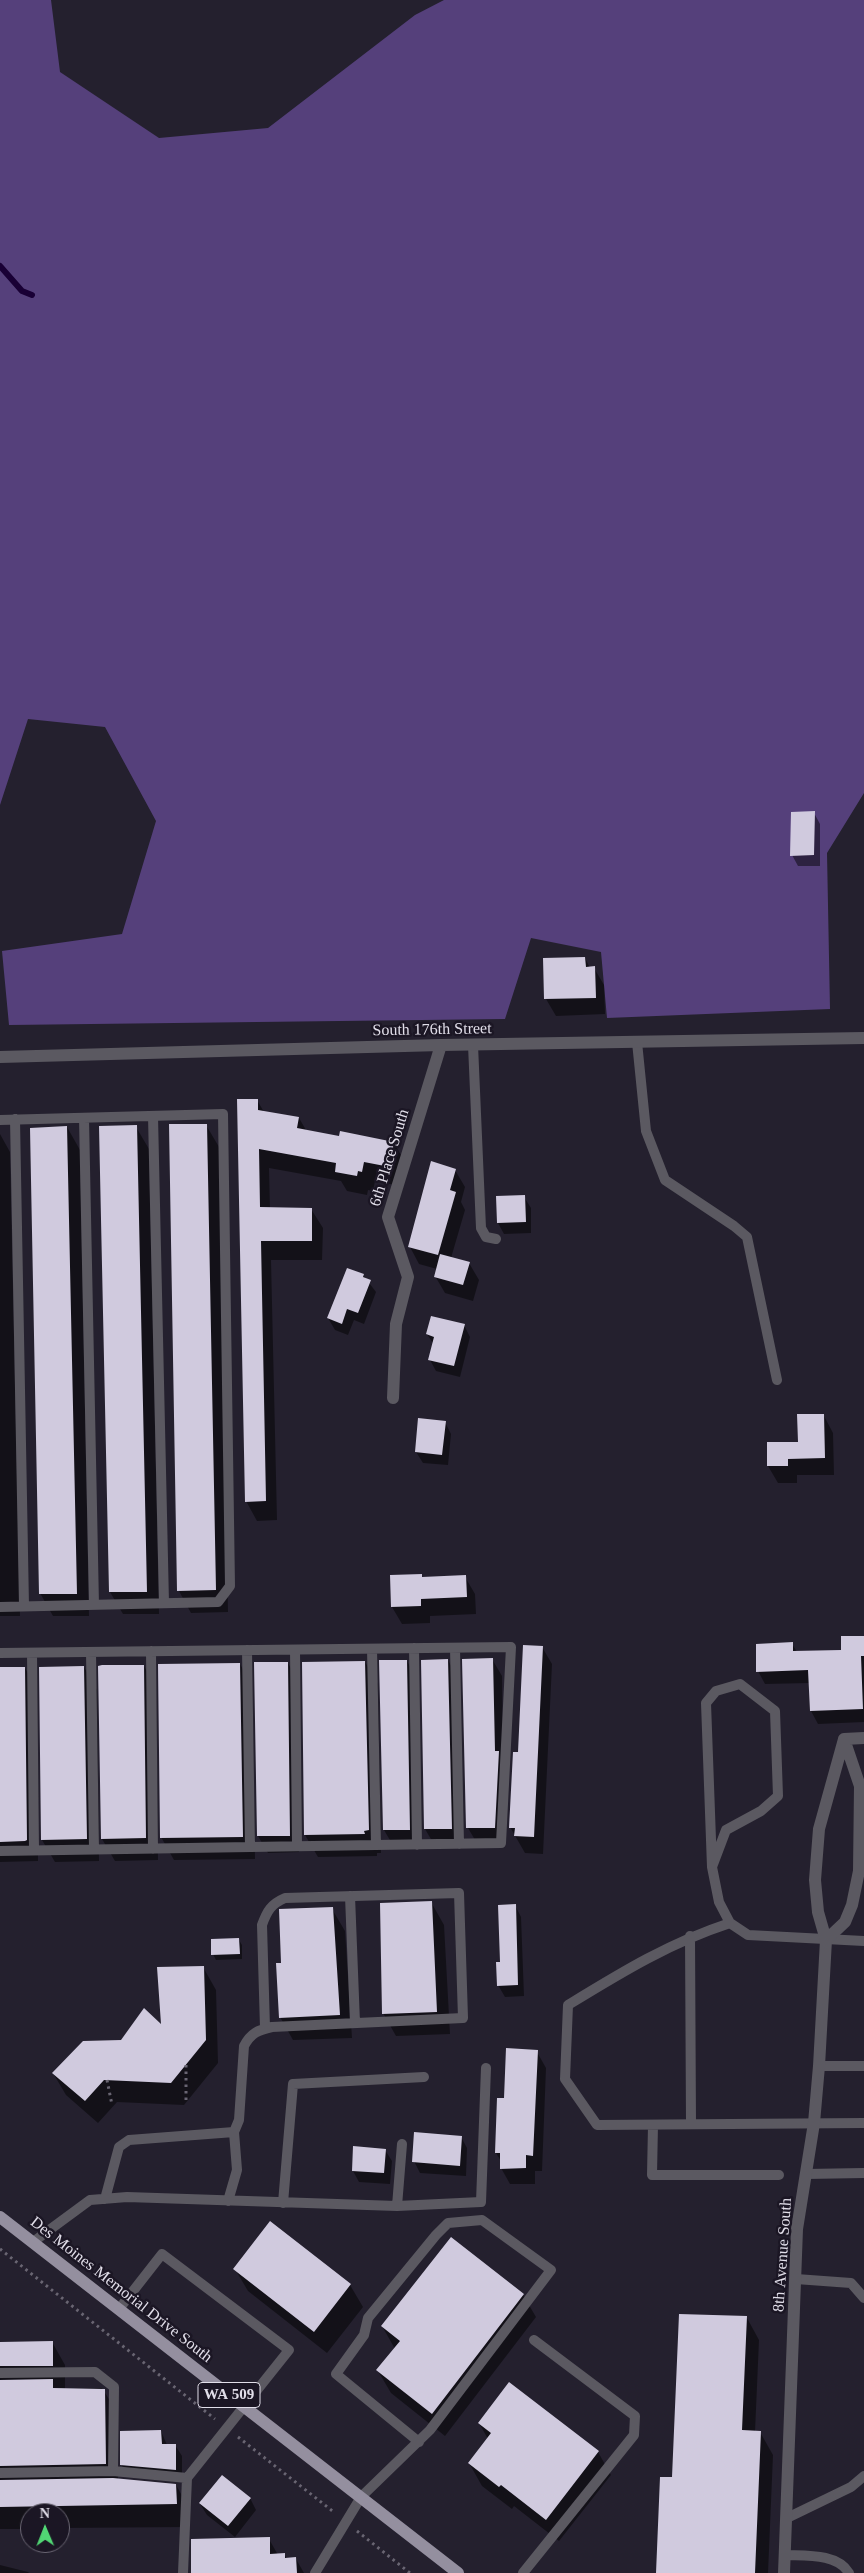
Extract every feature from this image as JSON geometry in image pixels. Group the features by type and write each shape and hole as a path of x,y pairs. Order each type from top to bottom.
{"main road":[{"name":"Des Moines Memorial Drive South","path":"0,2217 458,2573"}],"street":[{"name":"South 176th Street","path":"0,1057 441,1045 864,1038"},
{"name":"6th Place South","path":"393,1398 396,1324 408,1277 388,1217 441,1045"},
{"path":"826,1940 844,1922 852,1905 859,1871 862,1844 860,1786 844,1739 864,1738"},
{"name":"8th Avenue South","path":"784,2573 798,2229 814,2123 820,2066 826,1940 818,1912 815,1880 819,1829 844,1739"}],"lane":[{"path":"637,1042 646,1131 665,1180 734,1226 747,1237 777,1380"},
{"path":"473,1045 481,1228 486,1237 496,1239"},
{"path":"0,1120 223,1114 230,1586 218,1602 0,1606"},
{"path":"152,1116 164,1603"},
{"path":"84,1118 94,1605"},
{"path":"15,1120 24,1606"},
{"path":"0,1653 511,1647 501,1843 0,1851"},
{"path":"414,1648 417,1845"},
{"path":"456,1648 459,1844"},
{"path":"372,1649 376,1845"},
{"path":"247,1650 250,1847"},
{"path":"295,1650 296,1846"},
{"path":"91,1652 94,1849"},
{"path":"151,1652 153,1849"},
{"path":"32,1653 34,1850"},
{"path":"712,1868 726,1830 761,1811 778,1796 775,1710 740,1684 716,1691 706,1703 712,1868 719,1902 730,1923 748,1935 864,1941"},
{"path":"228,2201 237,2170 234,2132 239,2120 244,2046 250,2036 257,2030 265,2028 463,2018 459,1893 285,1898 275,1902 268,1910 262,1925 265,2028"},
{"path":"350,1896 355,2023"},
{"path":"730,1923 690,1936 637,1962 568,2006 565,2079 597,2125 864,2123"},
{"path":"690,1936 691,2124"},
{"path":"820,2066 864,2066"},
{"path":"33,2242 90,2200 127,2197 396,2206 480,2202 486,2068"},
{"path":"283,2203 293,2084 424,2077"},
{"path":"653,2125 652,2174 779,2175"},
{"path":"105,2199 119,2147 129,2140 234,2132"},
{"path":"396,2206 402,2144"},
{"path":"806,2174 864,2173"},
{"path":"315,2573 360,2497 418,2442 430,2430 551,2270 482,2220 448,2223 436,2235 368,2318 364,2335 336,2374 418,2442"},
{"path":"119,2309 162,2254 289,2350 187,2478 183,2573"},
{"path":"796,2279 851,2283 864,2298"},
{"path":"523,2573 634,2434 635,2416 534,2340"},
{"path":"0,2373 95,2372 114,2387 113,2471"},
{"path":"0,2473 113,2471 187,2478"},
{"path":"787,2518 850,2487 864,2476"},
{"path":"785,2555 823,2558 841,2563 849,2573"}],"path":[{"path":"186,2065 186,2100"},
{"path":"107,2080 112,2105"},
{"path":"0,2249 410,2573"}],"shaded area":[{"path":"0,0 51,0 60,72 159,138 268,128 415,15 444,0 864,0 864,793 827,853 830,1009 607,1018 601,952 531,938 505,1019 9,1025 2,951 122,934 156,821 105,727 28,719 0,805"}],"building":[{"path":"815,811 814,855 790,856 791,812"},
{"path":"585,957 586,967 595,966 596,998 544,999 543,958"},
{"path":"237,1099 258,1099 258,1110 299,1117 297,1128 339,1136 340,1131 394,1142 390,1167 364,1162 362,1172 358,1171 357,1176 335,1172 336,1163 259,1149 260,1207 312,1208 312,1241 261,1241 266,1501 245,1502"},
{"path":"169,1124 207,1124 216,1590 177,1591"},
{"path":"137,1125 147,1592 109,1592 99,1126"},
{"path":"67,1126 77,1594 39,1594 30,1128"},
{"path":"431,1161 456,1169 450,1190 456,1192 438,1255 408,1247"},
{"path":"525,1195 526,1222 497,1223 496,1196"},
{"path":"440,1254 470,1262 463,1285 434,1277"},
{"path":"347,1268 364,1274 363,1277 371,1280 358,1313 347,1309 342,1324 327,1318"},
{"path":"431,1316 465,1324 454,1366 428,1360 434,1337 426,1334"},
{"path":"797,1414 824,1414 825,1458 788,1459 788,1466 767,1466 767,1442 798,1442"},
{"path":"418,1418 446,1421 442,1455 415,1452"},
{"path":"422,1574 422,1577 466,1575 467,1597 421,1599 421,1606 391,1607 390,1575"},
{"path":"841,1636 864,1636 864,1656 861,1656 863,1709 810,1711 808,1670 756,1672 756,1644 793,1642 793,1651 841,1650"},
{"path":"523,1645 543,1646 534,1837 514,1836 515,1828 509,1828 513,1752 518,1752"},
{"path":"493,1658 495,1751 499,1751 495,1828 466,1828 462,1659"},
{"path":"448,1659 452,1829 424,1829 421,1660"},
{"path":"379,1660 407,1660 410,1830 383,1830"},
{"path":"365,1661 369,1830 364,1831 365,1834 304,1835 302,1662"},
{"path":"254,1662 288,1662 290,1836 257,1836"},
{"path":"240,1663 243,1837 160,1838 158,1664"},
{"path":"144,1665 146,1838 101,1839 98,1666"},
{"path":"84,1666 87,1839 41,1840 39,1667"},
{"path":"0,1667 25,1667 27,1840 25,1841 0,1842"},
{"path":"432,1901 437,2012 382,2014 380,1903"},
{"path":"516,1904 518,1985 497,1986 496,1962 500,1962 498,1905"},
{"path":"333,1907 340,2015 279,2018 276,1963 281,1963 279,1909"},
{"path":"239,1938 240,1954 211,1955 211,1939"},
{"path":"204,1966 206,2040 171,2083 104,2080 85,2101 52,2073 83,2041 121,2040 144,2008 161,2024 157,1967"},
{"path":"506,2048 538,2050 533,2156 526,2155 526,2168 500,2169 500,2153 495,2153 497,2098 504,2098"},
{"path":"414,2132 462,2136 460,2166 412,2162"},
{"path":"353,2146 386,2149 384,2173 352,2171"},
{"path":"270,2221 351,2284 314,2332 233,2269"},
{"path":"451,2237 524,2294 432,2414 376,2370 400,2341 381,2326"},
{"path":"679,2314 747,2316 742,2430 761,2431 755,2573 656,2573 660,2477 672,2477"},
{"path":"53,2341 53,2366 0,2366 0,2342"},
{"path":"53,2379 53,2388 105,2389 106,2464 0,2466 0,2380"},
{"path":"509,2382 599,2451 546,2520 501,2485 499,2487 468,2463 491,2433 478,2423"},
{"path":"161,2430 162,2444 176,2444 176,2470 120,2465 120,2431"},
{"path":"222,2475 251,2498 228,2526 199,2503"},
{"path":"113,2478 176,2484 177,2504 70,2506 70,2503 20,2503 20,2507 0,2507 0,2480"},
{"path":"270,2537 270,2554 285,2553 285,2558 296,2557 297,2573 191,2573 191,2539"}],"waterway":[{"path":"0,266 22,291 32,295"}]}
